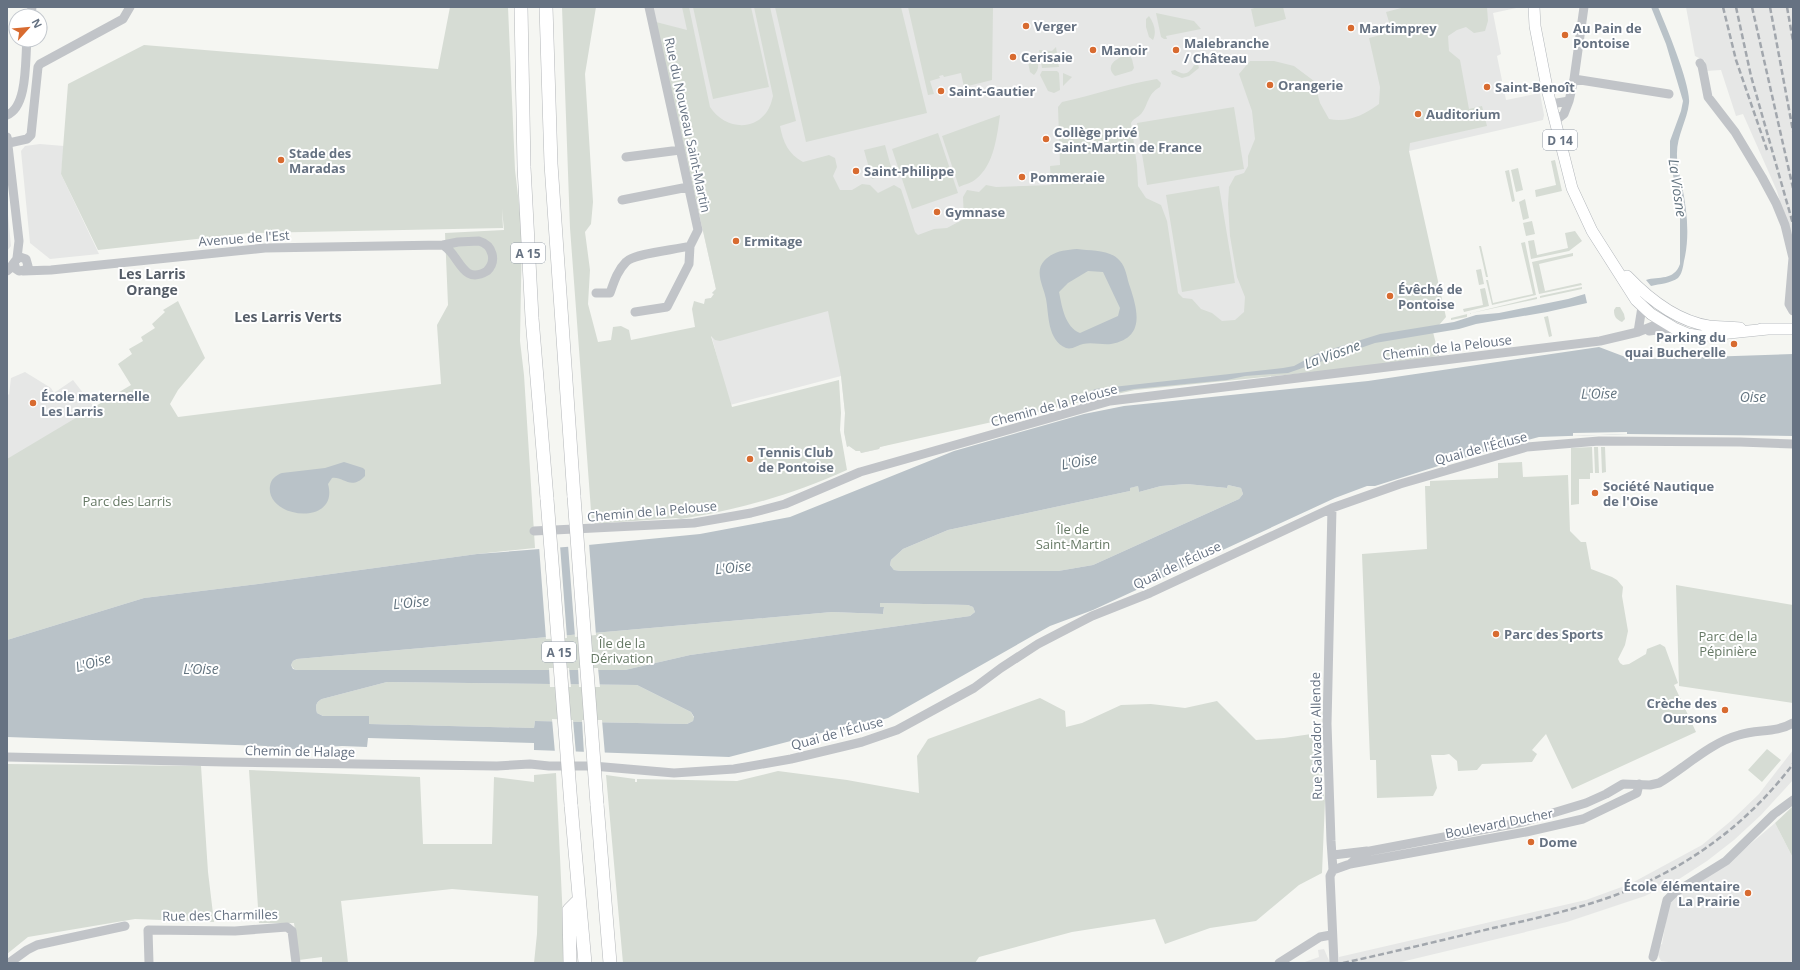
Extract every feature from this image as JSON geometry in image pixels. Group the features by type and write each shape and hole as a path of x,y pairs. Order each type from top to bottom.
{"highway":[{"name":"A 15","path":"522,7 524,167 532,318 585,963"},
{"name":"A 15","path":"546,7 551,164 574,497 610,963"},
{"path":"570,963 569,910 579,900"}],"main road":[{"name":"D 14","path":"1534,7 1535,26 1551,104 1572,188 1580,209 1592,231 1642,307 1674,328 1688,334 1700,336 1768,329"},
{"name":"D 14","path":"1614,263 1647,295 1689,321 1709,326 1793,329"},
{"path":"1664,322 1671,311"}],"street":[{"path":"20,260 8,140 27,139 31,136 38,67 40,64 119,22 126,16 130,7"},
{"name":"Rue du Nouveau Saint-Martin","path":"635,312 667,307 688,264 690,246 698,230 649,7"},
{"path":"1555,122 1564,114 1569,100 1574,78 1584,7"},
{"path":"7,115 12,112 24,89 27,48"},
{"path":"1700,63 1702,66 1708,97 1735,132 1776,203 1785,225 1793,258 1791,308"},
{"path":"1574,78 1669,94"},
{"path":"1551,104 1569,100"},
{"path":"626,157 680,150"},
{"path":"622,200 688,186"},
{"name":"Avenue de l'Est","path":"7,274 22,271 48,270 265,248 443,245 458,242 482,242 492,253 493,261 491,267 487,272 480,275 469,274 463,270 453,253 443,245"},
{"path":"596,293 610,293 616,274 626,261 640,255 690,246"},
{"path":"7,271 20,260"},
{"path":"20,260 28,266 22,271"},
{"name":"Avenue de l'Est","path":"20,260 48,270"},
{"path":"1638,332 1642,307"},
{"name":"Chemin de la Pelouse","path":"1638,332 1664,322"},
{"name":"Chemin de la Pelouse","path":"534,531 694,523 746,514 785,504 860,472 1110,401 1600,341 1638,332 1674,328"},
{"name":"Quai de l'Écluse","path":"593,766 674,773 734,769 791,759 883,736 974,688 1038,644 1092,616 1150,593 1332,508 1400,484 1527,447 1606,441 1793,444"},
{"name":"Rue Salvador Allende","path":"1332,508 1327,724 1331,841 1333,855 1333,870 1330,876 1334,963"},
{"name":"Boulevard Ducher","path":"1350,864 1370,851 1530,820 1601,796 1623,784 1650,785 1659,783 1712,748 1738,735 1782,729 1793,723"},
{"name":"Chemin de Halage","path":"7,756 225,762 593,766"},
{"name":"Boulevard Ducher","path":"1333,870 1350,864 1526,832 1583,819 1637,793 1639,784"},
{"path":"1601,796 1606,809"},
{"path":"1652,961 1667,900 1674,892 1726,861 1774,814 1793,800"},
{"name":"Boulevard Ducher","path":"1333,855 1362,850 1370,851"},
{"path":"9,963 27,950 38,945 125,926"},
{"name":"Rue des Charmilles","path":"149,963 148,930 235,931 287,927 292,931 296,963"},
{"path":"1279,963 1320,937 1332,935"}],"shaded area":[{"path":"653,7 1521,7 1493,13 1501,54 1497,56 1506,100 1540,93 1544,115 1543,120 1409,151 1303,179 1341,345 1095,388 861,453 860,451 856,451 849,446 847,447 844,432 845,413 841,376 730,405 711,334 705,299 711,298 714,294 712,293 716,289"},
{"path":"1686,7 1793,7 1793,247 1777,191 1743,114 1736,116 1721,70 1706,71 1705,61 1695,56"},
{"path":"40,144 64,146 61,174 99,254 50,259 30,243 21,151 25,146"},
{"path":"7,204 11,246 7,251"},
{"path":"25,372 51,388 54,393 73,380 94,407 96,426 7,492 7,393 9,395 11,378"},
{"path":"1793,750 1793,780 1761,815 1734,840 1707,861 1676,881 1645,896 1567,922 1397,963 1339,963 1339,957 1586,900 1630,884 1702,845 1732,820 1759,794"},
{"path":"1775,823 1793,858 1793,963 1676,963 1661,961 1657,953 1657,947 1662,944 1669,904 1672,898 1728,863"},
{"path":"1324,949 1330,963 1302,963 1319,957 1318,950"}],"green space":[{"name":"Parc des Larris","path":"450,7 508,7 515,170 522,230 520,341 524,375 535,548 477,554 144,598 7,640 7,459 131,385 118,364 132,354 129,349 143,341 141,337 155,328 152,324 165,312 163,310 178,301 205,358 178,390 170,404 178,417 441,384 437,325 448,305 445,233 504,230 502,209 503,228 250,233 98,250 61,174 68,84 144,45 438,69"},
{"path":"562,7 596,7 585,74 593,202 591,224 585,232 590,270 588,304 598,342 611,340 613,327 621,326 629,330 631,340 695,327 692,309 694,301 704,304 705,299 711,298 714,294 712,293 716,289 656,22 687,30 682,7 689,7 710,107 723,120 731,124 740,125 756,121 763,116 769,108 773,98 754,7 770,7 796,121 780,126 787,147 798,159 803,162 829,155 835,158 837,167 833,176 840,190 852,190 862,184 870,185 878,193 894,185 901,189 915,232 918,235 934,229 947,228 964,219 963,197 967,190 979,192 986,185 996,187 1051,185 1050,166 1060,165 1058,107 1062,102 1157,79 1161,83 1160,87 1152,93 1144,111 1131,123 1137,165 1138,186 1146,198 1161,205 1167,221 1178,293 1183,298 1192,299 1201,309 1212,313 1222,321 1235,320 1244,312 1245,297 1237,277 1230,236 1228,204 1229,187 1235,176 1244,173 1248,166 1248,156 1255,139 1252,111 1239,74 1250,61 1274,61 1294,66 1314,81 1320,103 1329,119 1349,119 1368,112 1379,104 1380,87 1369,38 1392,32 1386,12 1405,7 1487,7 1488,21 1485,31 1474,33 1466,27 1457,30 1448,36 1449,51 1460,60 1469,109 1482,106 1487,126 1410,143 1409,151 1446,317 1433,332 1439,356 1345,369 1135,390 880,447 879,449 861,453 860,451 856,451 849,446 847,447 844,432 845,413 841,376 828,311 720,341 715,340 711,336 732,407 839,380 841,413 840,430 847,470 786,494 724,511 681,519 676,518 592,524 570,228"},
{"path":"693,7 751,7 769,87 713,99"},
{"path":"775,7 901,7 927,113 806,142"},
{"path":"908,7 993,7 992,80 964,87 961,73 944,77 943,75 939,76 940,78 930,81 934,94 928,95"},
{"path":"1258,7 1283,7 1286,19 1255,27 1251,9"},
{"path":"1156,13 1194,21 1201,29 1166,36 1167,39 1164,39 1161,37"},
{"path":"1149,16 1155,34 1153,40 1149,37 1146,27 1146,19"},
{"path":"1056,47 1059,67 1042,68 1039,50 1052,51"},
{"path":"1034,54 1038,65 1034,75 1030,72 1028,62"},
{"path":"1129,55 1132,59 1134,68 1132,71 1115,76 1111,68 1114,62 1121,57"},
{"path":"1198,64 1199,68 1189,76 1182,78 1172,74 1171,71 1175,70 1181,73 1186,73 1194,65"},
{"path":"1042,71 1057,71 1059,73 1060,90 1054,93 1048,91 1040,75"},
{"path":"1063,73 1072,77 1063,86"},
{"path":"1234,107 1244,169 1147,185 1137,123"},
{"path":"1000,115 994,150 987,166 974,180 959,187 942,136"},
{"path":"938,133 958,193 912,209 892,149"},
{"path":"885,145 893,174 872,179 864,150"},
{"path":"1555,160 1562,191 1536,197 1535,190 1556,185 1551,161"},
{"path":"1518,168 1523,190 1516,192 1511,170"},
{"path":"1509,170 1515,201 1512,202 1505,171"},
{"path":"1219,186 1235,283 1182,292 1166,195"},
{"path":"1525,199 1529,218 1523,220 1519,202"},
{"path":"1532,221 1535,234 1526,236 1523,223"},
{"path":"1575,231 1582,241 1569,251 1531,259 1528,241 1534,240 1537,255 1568,248 1565,233"},
{"path":"1525,242 1536,295 1492,305 1486,280 1488,280 1493,303 1533,294 1521,243"},
{"path":"1479,246 1481,246 1488,277 1486,277"},
{"path":"1573,253 1573,256 1539,264 1545,291 1581,283 1582,285 1539,294 1532,262"},
{"path":"1481,269 1484,284 1479,285 1476,270"},
{"path":"1582,287 1582,289 1540,298 1540,296"},
{"path":"1485,288 1489,306 1464,312 1463,309 1483,305 1480,289"},
{"path":"1537,297 1537,299 1470,313"},
{"path":"1616,307 1620,307 1624,314 1625,319 1622,322 1615,316 1614,310"},
{"path":"1467,314 1467,317 1451,320 1451,318"},
{"path":"1548,316 1552,336 1549,337 1544,317"},
{"path":"1592,447 1593,473 1590,473 1590,479 1579,479 1579,504 1571,505 1571,448"},
{"path":"1594,447 1598,447 1599,473 1595,473"},
{"path":"1601,447 1605,447 1606,472 1602,473"},
{"name":"Parc des Sports","path":"1522,462 1523,477 1568,475 1570,531 1581,542 1586,542 1591,569 1612,577 1623,587 1622,596 1628,631 1625,645 1618,659 1623,665 1629,664 1646,654 1647,649 1660,644 1665,647 1678,683 1674,685 1696,732 1572,789 1546,734 1532,750 1537,754 1532,762 1482,764 1477,770 1458,771 1457,761 1449,754 1431,755 1437,788 1433,796 1377,798 1376,760 1370,760 1362,554 1427,549 1425,486 1430,486 1430,481 1498,478 1498,463"},
{"name":"Île de Saint-Martin","path":"1187,484 1227,488 1228,485 1241,488 1243,494 1239,499 1093,565 1058,571 901,571 894,570 890,565 891,560 903,549 948,530 1130,491 1129,488 1138,486 1139,492 1161,486"},
{"name":"Parc de la Pépinière","path":"1676,585 1793,605 1793,703 1679,686"},
{"name":"Île de la Dérivation","path":"880,603 968,605 973,607 975,612 970,616 690,655 625,670 297,670 291,665 293,661 297,659 832,612 883,614 884,608 880,607"},
{"name":"Île de la Dérivation","path":"387,682 637,685 691,712 694,718 693,721 687,724 535,721 534,728 368,724 369,717 323,716 317,713 316,704 322,699"},
{"path":"1040,698 1065,711 1066,727 1082,723 1121,705 1151,704 1185,708 1217,701 1256,740 1318,733 1325,801 1322,873 1299,885 1256,921 1210,928 1165,944 1155,919 1072,932 979,957 975,963 623,963 606,775 635,779 635,782 637,782 637,779 737,781 778,771 847,780 919,793 917,756 928,739"},
{"path":"1767,749 1781,760 1762,782 1748,770"},
{"path":"7,764 201,766 208,872 214,922 135,919 28,937 7,954"},
{"path":"249,770 420,777 423,844 492,844 494,777 534,782 534,775 556,773 565,963 534,963 537,934 538,896 452,889 341,901 348,963 322,962 322,957 299,960 294,923 259,923"},
{"path":"1793,806 1793,858 1775,823"}],"water":[{"name":"La Viosne","path":"1651,7 1658,7 1672,41 1686,83 1689,94 1689,103 1677,149 1687,224 1686,252 1683,266 1678,278 1669,282 1651,286 1646,280 1666,277 1674,273 1680,264 1680,210 1670,160 1670,141 1683,101 1666,44"},
{"path":"1077,249 1106,252 1116,257 1124,266 1135,305 1136,322 1134,330 1122,341 1111,344 1086,343 1073,348 1066,348 1055,339 1052,333 1046,299 1040,280 1041,265 1051,255","holes":["1088,271 1103,272 1120,308 1118,316 1080,333 1071,326 1065,316 1059,292 1068,283"]},
{"name":"La Viosne","path":"1585,294 1587,303 1547,312 1476,324 1459,329 1375,343 1288,373 1245,376 1227,380 1134,389 1095,397 1090,401 1089,405 1080,405 1087,394 1095,389 1294,366 1316,354 1380,334 1454,322 1476,315 1499,313 1568,299"},
{"path":"1599,347 1628,358 1645,359 1793,354 1793,436 1627,434 1539,437 1489,450 1375,486 1367,486 1335,498 1093,610 1050,626 888,718 871,723 829,731 729,757 534,750 534,743 368,738 367,747 342,746 280,750 266,746 7,737 7,640 144,598 477,554 700,534 790,517 954,451 1084,414 1124,406 1368,381","holes":["1187,484 1227,488 1228,485 1241,488 1243,494 1239,499 1093,565 1058,571 901,571 894,570 890,565 891,560 903,549 948,530 1130,491 1130,488 1138,486 1139,492 1161,486","880,603 968,605 973,607 975,612 970,616 690,655 625,670 297,670 293,669 291,665 293,661 297,659 832,612 883,614 884,607 880,607","387,682 637,685 691,712 694,717 693,721 687,724 535,721 534,728 369,724 369,716 323,716 317,713 316,704 322,699"]},
{"path":"344,462 363,468 365,470 365,476 360,480 351,483 332,478 328,484 329,498 323,507 314,512 302,514 289,511 279,506 272,497 270,486 271,481 282,473 325,468"}],"pier":[{"path":"1627,432 1627,434 1573,436 1573,433"},
{"path":"589,543 596,635 575,637 568,545"},
{"path":"560,545 567,638 546,639 539,546"},
{"path":"549,668 569,668 571,687 550,687"},
{"path":"578,668 598,668 600,687 579,687"},
{"path":"552,719 573,720 576,754 555,753"},
{"path":"582,720 602,720 605,755 584,754"}],"railway":[{"path":"1723,7 1736,60 1767,150"},
{"path":"1736,7 1751,76 1793,224"},
{"path":"1752,7 1793,188"},
{"path":"1770,7 1793,131"},
{"path":"1787,7 1793,41"},
{"path":"1343,963 1553,914 1583,906 1640,885 1689,859 1735,826 1756,807 1793,764"}],"place":[{"name":"Verger","path":"1026,26"},
{"name":"Martimprey","path":"1351,28"},
{"name":"Au Pain de Pontoise","path":"1565,35"},
{"name":"Manoir","path":"1093,50"},
{"name":"Malebranche / Château","path":"1176,50"},
{"name":"Cerisaie","path":"1013,57"},
{"name":"Orangerie","path":"1270,85"},
{"name":"Saint-Benoît","path":"1487,87"},
{"name":"Saint-Gautier","path":"941,91"},
{"name":"Auditorium","path":"1418,114"},
{"name":"Collège privé Saint-Martin de France","path":"1046,139"},
{"name":"Stade des Maradas","path":"281,160"},
{"name":"Saint-Philippe","path":"856,171"},
{"name":"Pommeraie","path":"1022,177"},
{"name":"Gymnase","path":"937,212"},
{"name":"Ermitage","path":"736,241"},
{"name":"Évêché de Pontoise","path":"1390,296"},
{"name":"Parking du quai Bucherelle","path":"1734,344"},
{"name":"École maternelle Les Larris","path":"33,403"},
{"name":"Tennis Club de Pontoise","path":"750,459"},
{"name":"Société Nautique de l'Oise","path":"1595,493"},
{"name":"Parc des Sports","path":"1496,634"},
{"name":"Crèche des Oursons","path":"1725,710"},
{"name":"Dome","path":"1531,842"},
{"name":"École élémentaire La Prairie","path":"1748,893"}],"district":[{"name":"Les Larris Orange","path":"152,282"},
{"name":"Les Larris Verts","path":"288,316"}],"water label":[{"name":"L'Oise","path":"1599,393"},
{"name":"Oise","path":"1753,396"},
{"name":"L'Oise","path":"1079,461"},
{"name":"L'Oise","path":"733,567"},
{"name":"L'Oise","path":"411,602"},
{"name":"L'Oise","path":"93,662"},
{"name":"L’Oise","path":"201,668"}]}
